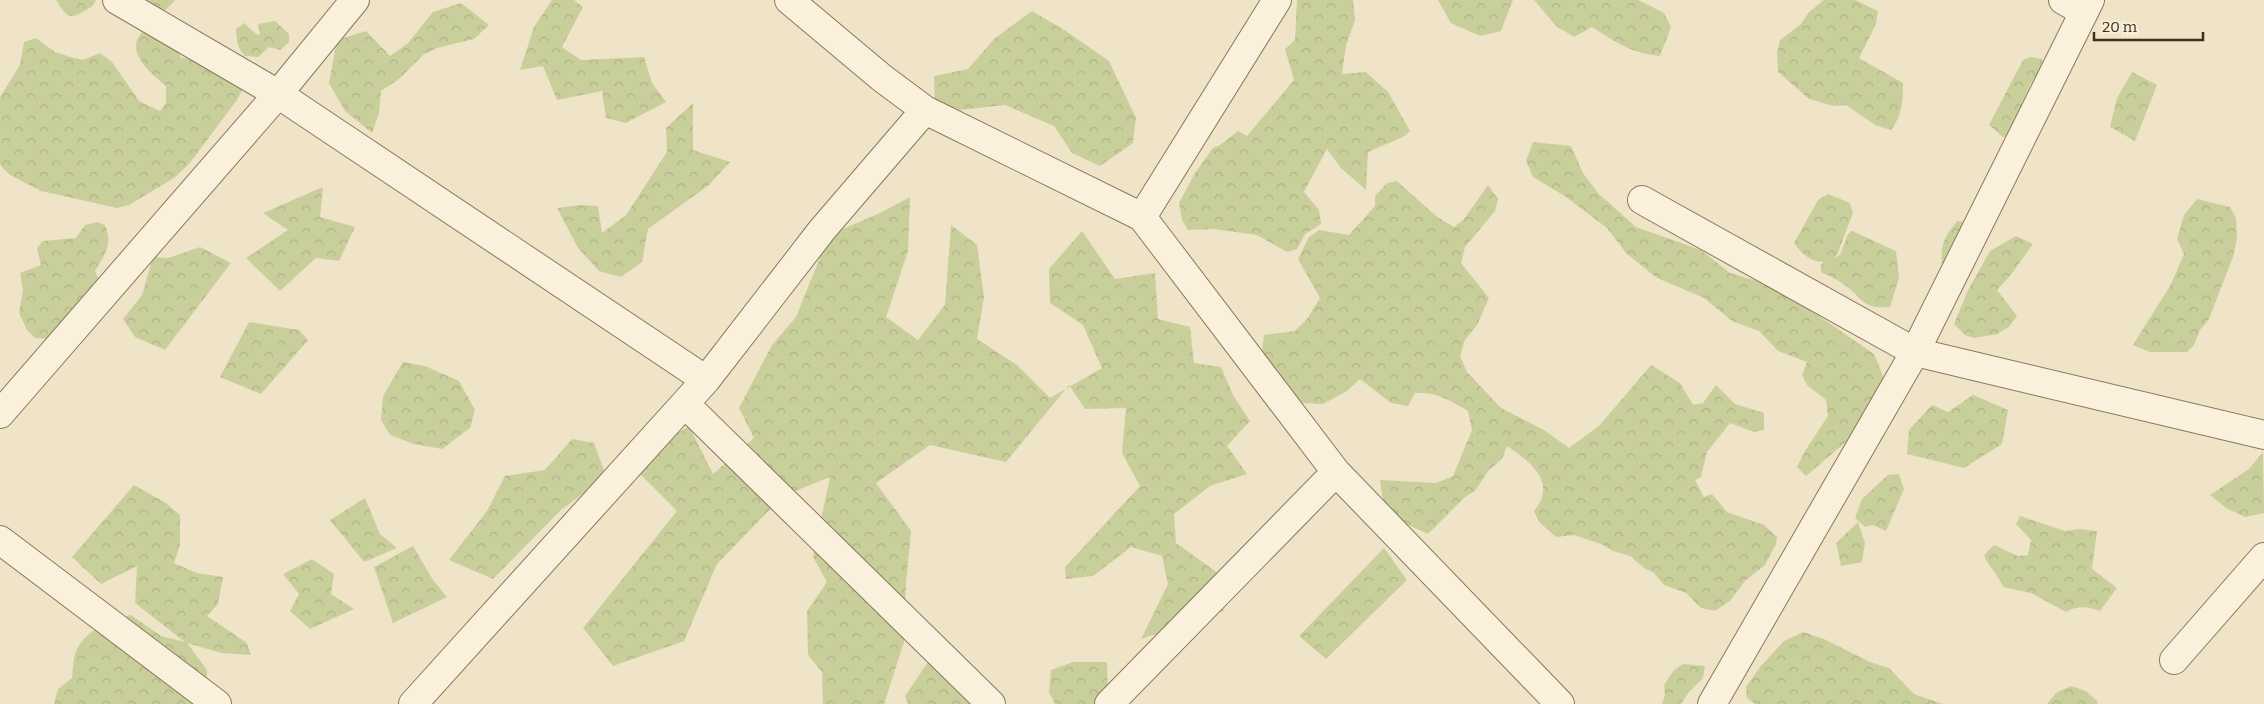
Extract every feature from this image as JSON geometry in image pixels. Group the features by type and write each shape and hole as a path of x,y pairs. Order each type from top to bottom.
{"street":[{"path":"117,0 278,94 706,380"},
{"path":"0,414 278,94 355,0"},
{"path":"789,0 882,78 925,110 1142,217 1336,472 1560,704"},
{"path":"1142,217 1277,0"},
{"path":"1712,704 1915,352 2079,4"},
{"path":"413,704 706,380 822,230 925,110"},
{"path":"1642,200 1915,352 2264,435"},
{"path":"685,404 991,704"},
{"path":"1109,704 1336,472"},
{"path":"0,540 217,704"},
{"path":"2174,660 2264,557"}],"green space":[{"path":"56,0 96,0 90,8 70,16 64,12"},
{"path":"133,0 175,0 165,11"},
{"path":"552,0 574,0 583,7 562,47 581,60 644,57 652,83 666,102 626,123 606,118 602,91 557,100 543,66 520,70 534,27"},
{"path":"1297,0 1353,0 1355,20 1346,45 1342,74 1366,72 1388,92 1410,131 1405,136 1368,152 1366,190 1341,168 1327,149 1304,192 1319,210 1321,224 1305,234 1297,249 1287,252 1257,235 1214,229 1188,230 1182,220 1179,203 1195,173 1213,148 1238,131 1247,136 1294,80 1285,49 1295,40"},
{"path":"1438,0 1513,0 1501,31 1480,36 1451,23"},
{"path":"1534,0 1638,0 1664,13 1671,27 1660,56 1649,55 1624,46 1592,27 1574,37 1556,26"},
{"path":"1824,0 1855,0 1878,11 1876,24 1859,58 1903,83 1901,108 1898,119 1891,130 1875,125 1846,105 1833,106 1809,99 1778,72 1777,54 1780,40 1801,24 1809,12"},
{"path":"461,3 489,25 474,39 437,48 423,55 399,79 381,91 379,113 372,133 345,111 329,83 337,40 366,31 390,56 408,43 433,12"},
{"path":"1032,11 1066,31 1109,61 1136,118 1133,143 1100,166 1072,153 1054,126 1005,105 960,110 935,101 934,76 968,69 994,39"},
{"path":"169,20 181,58 199,59 244,86 237,100 189,164 174,178 129,205 117,208 41,191 10,175 0,165 0,97 20,65 24,42 36,38 55,52 83,60 100,53 112,62 139,101 160,111 166,103 166,86 145,67 140,59 136,44 139,36 147,28"},
{"path":"275,21 289,34 289,42 280,50 269,47 258,57 245,56 238,44 236,29 244,23 257,35 260,34 258,24"},
{"path":"2031,57 2042,59 2042,66 2030,85 2009,137 2003,137 1989,125 2023,60"},
{"path":"2132,72 2157,85 2135,141 2110,127 2117,98"},
{"path":"693,103 693,150 730,162 709,185 648,229 642,262 621,277 599,271 578,248 557,208 580,205 598,206 602,233 626,215 667,152 666,128"},
{"path":"1533,142 1571,146 1583,173 1598,193 1636,227 1701,250 1730,273 1770,285 1791,297 1874,354 1885,381 1868,423 1806,476 1797,467 1828,416 1826,400 1807,385 1802,375 1807,362 1778,351 1759,331 1732,321 1704,298 1657,278 1626,253 1607,228 1566,197 1533,177 1526,161"},
{"path":"1397,181 1436,216 1454,227 1464,219 1488,185 1498,199 1495,211 1465,247 1461,263 1489,298 1477,325 1465,340 1460,356 1467,372 1501,408 1544,430 1569,448 1599,426 1651,365 1680,383 1693,405 1703,403 1716,385 1735,404 1764,413 1764,430 1754,432 1730,423 1707,452 1701,477 1695,480 1704,497 1712,494 1727,512 1764,525 1777,537 1776,544 1765,565 1745,581 1730,601 1715,611 1701,608 1686,593 1664,585 1654,573 1644,568 1630,556 1574,535 1556,537 1539,522 1534,511 1541,501 1543,491 1542,482 1538,474 1532,466 1507,446 1502,459 1488,471 1475,491 1465,497 1428,534 1389,516 1382,495 1380,480 1436,483 1453,476 1472,430 1468,411 1443,398 1423,393 1415,393 1408,406 1391,403 1360,379 1347,391 1323,404 1303,403 1279,389 1262,352 1264,335 1295,331 1307,319 1320,298 1298,259 1309,237 1319,230 1349,235 1375,206 1375,196 1387,183"},
{"path":"323,187 320,217 355,227 339,261 316,258 280,291 246,258 288,230 263,213"},
{"path":"1828,194 1850,203 1853,213 1837,255 1833,258 1840,255 1848,234 1852,231 1896,251 1899,278 1890,307 1874,307 1869,305 1843,284 1821,272 1821,265 1824,262 1815,261 1807,257 1794,243 1818,200"},
{"path":"910,197 908,251 886,317 918,340 945,305 951,225 977,245 984,297 977,339 1017,365 1050,398 1066,389 1006,462 930,445 876,483 911,531 906,583 904,642 884,704 823,704 822,672 808,655 807,611 827,582 813,557 830,477 783,496 717,564 684,641 613,666 583,628 677,511 630,464 689,426 713,474 754,438 739,408 772,345 796,317 829,235 880,213"},
{"path":"2197,199 2230,207 2236,218 2237,238 2233,257 2209,319 2200,330 2194,345 2187,352 2150,352 2133,345 2170,286 2184,254 2177,239 2184,215"},
{"path":"1957,221 1969,222 1959,272 1942,267 1942,247"},
{"path":"97,222 105,225 108,238 107,249 95,271 99,280 49,339 35,338 27,330 19,313 23,290 20,273 41,265 37,248 43,241 76,238 85,225"},
{"path":"1082,231 1115,279 1155,273 1158,319 1190,327 1194,363 1221,367 1233,395 1250,421 1227,446 1247,474 1210,486 1174,514 1176,543 1218,573 1224,611 1141,639 1168,584 1162,556 1131,547 1093,576 1066,579 1065,567 1140,486 1122,453 1126,408 1085,409 1070,386 1102,368 1083,325 1050,303 1049,269"},
{"path":"2016,236 2033,244 2010,276 1997,290 2017,316 2009,327 1997,334 1974,338 1965,335 1954,324 1968,290 1990,251"},
{"path":"200,247 231,263 165,350 135,337 123,319 142,295 153,257 168,258"},
{"path":"249,322 299,330 308,340 261,394 220,377"},
{"path":"403,362 425,366 459,381 475,410 470,428 442,449 414,444 390,435 381,420 383,396"},
{"path":"1973,395 2008,410 2002,444 1964,468 1907,454 1909,430 1932,405 1948,412"},
{"path":"572,439 594,443 606,476 560,511 493,579 449,560 487,511 505,476 545,470"},
{"path":"2263,452 2264,513 2245,517 2226,508 2210,495 2249,469"},
{"path":"1899,474 1904,489 1886,531 1873,525 1865,527 1855,518 1862,499 1888,475"},
{"path":"134,485 166,503 180,515 180,545 174,563 197,573 223,577 218,604 207,616 247,643 251,655 221,653 187,643 207,670 206,704 54,704 58,689 72,678 74,658 78,647 94,630 108,623 131,615 161,636 185,642 135,603 137,566 101,584 72,557"},
{"path":"365,498 380,534 397,548 364,562 330,520"},
{"path":"2020,516 2065,531 2078,529 2097,531 2092,569 2117,588 2100,611 2083,607 2066,612 2031,593 2003,587 1984,555 1994,545 2018,556 2028,555 2031,540 2016,524"},
{"path":"1858,522 1865,543 1862,562 1841,566 1836,543"},
{"path":"413,546 433,580 447,597 393,623 374,567"},
{"path":"1384,548 1407,580 1326,659 1299,636"},
{"path":"312,559 334,574 331,594 354,609 310,629 290,611 299,594 283,574"},
{"path":"1803,632 1824,639 1870,662 1889,668 1914,694 1943,704 1755,704 1747,698 1746,687 1760,667 1784,641"},
{"path":"928,662 973,704 908,704 905,696"},
{"path":"1073,662 1107,662 1108,694 1098,704 1055,704 1049,692 1051,670"},
{"path":"1683,664 1705,666 1703,678 1689,692 1681,704 1662,704 1665,695 1664,685 1674,670"},
{"path":"2071,686 2086,691 2098,702 2097,704 2047,704 2056,693"}]}
